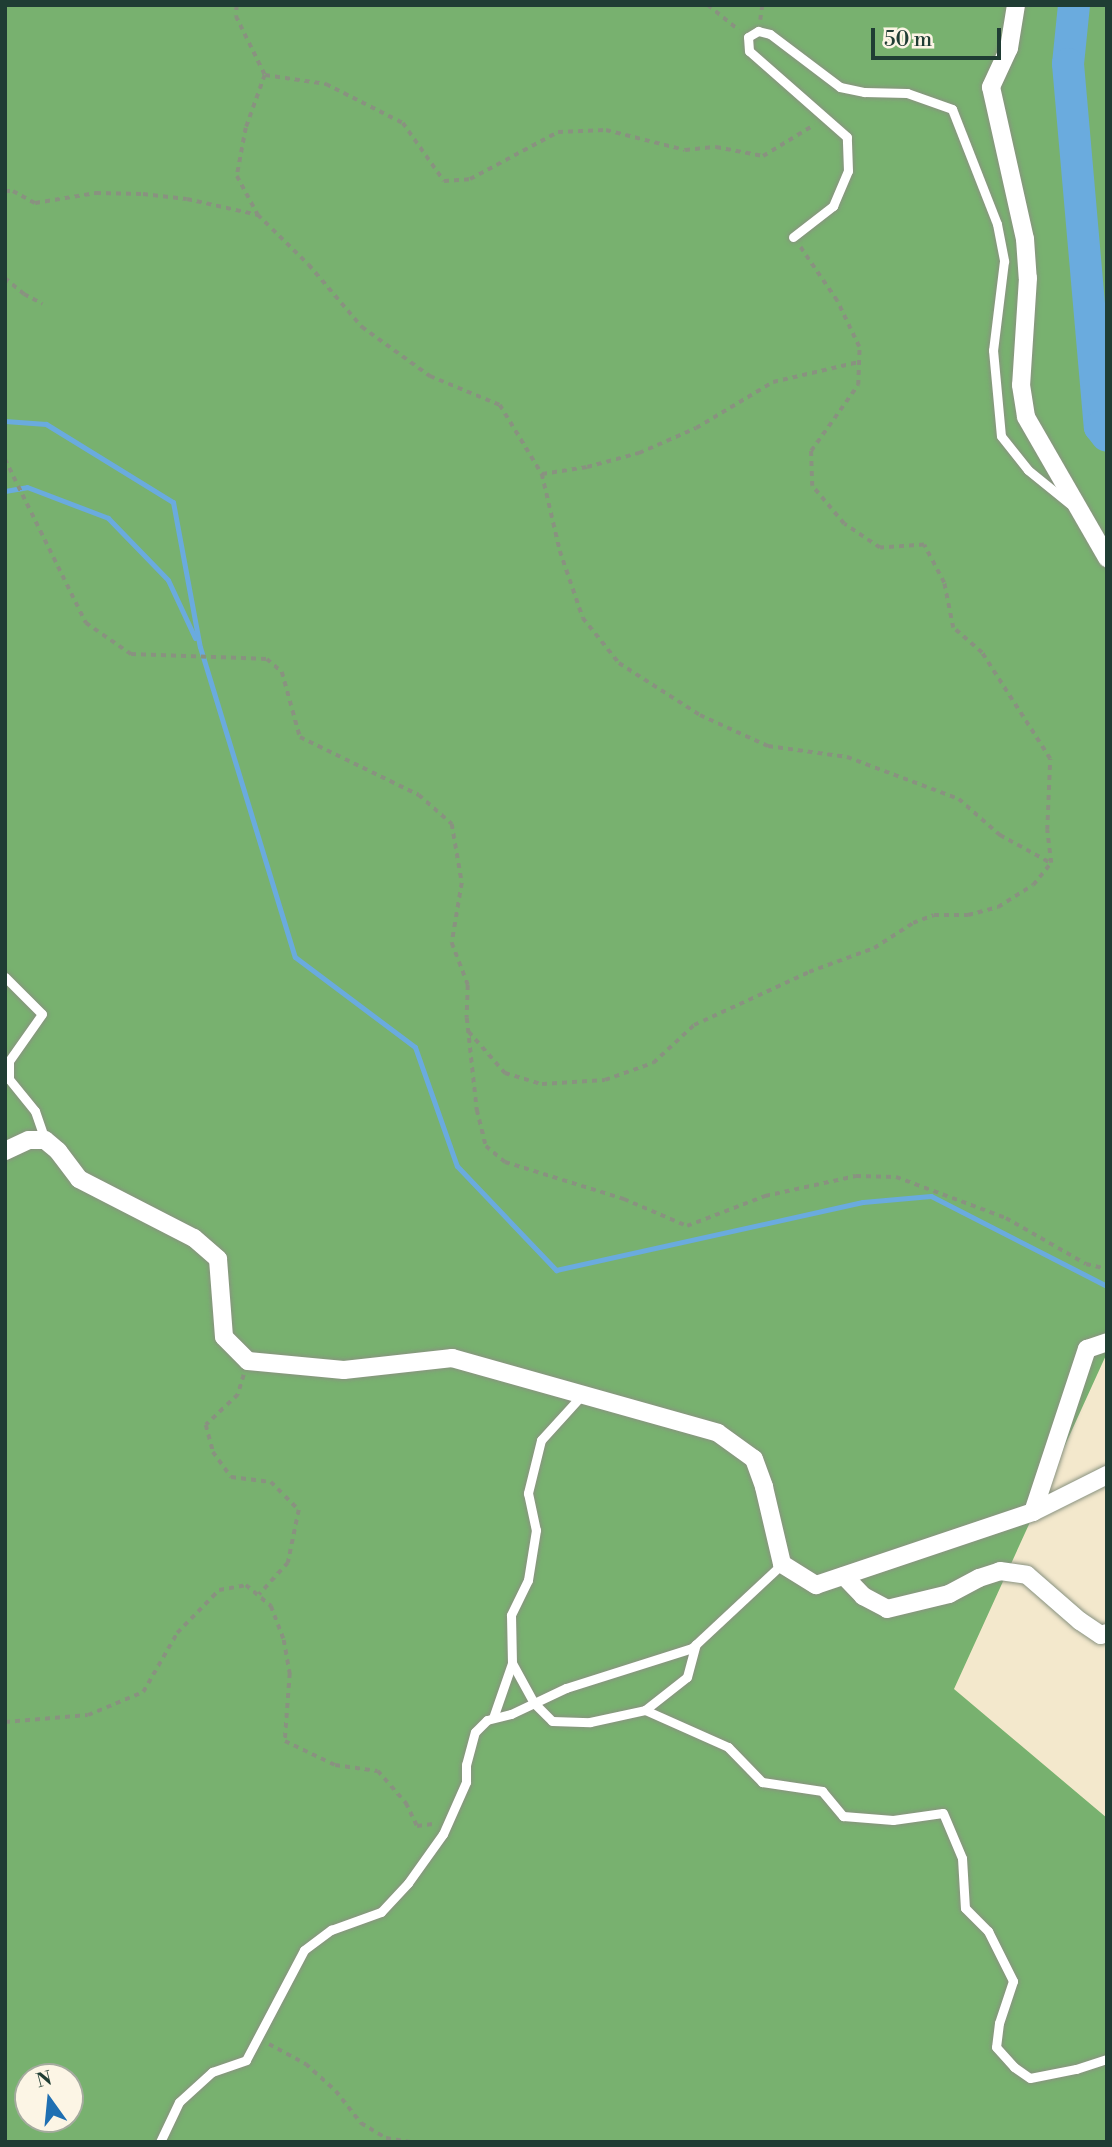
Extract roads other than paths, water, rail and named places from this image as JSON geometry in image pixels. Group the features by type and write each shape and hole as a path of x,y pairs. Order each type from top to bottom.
{"street":[{"path":"1016,5 1009,48 991,88 1025,239 1028,278 1021,385 1026,417 1107,558"},
{"path":"5,1151 29,1140 45,1140 58,1151 79,1179 194,1238 218,1259 224,1337 248,1361 344,1370 452,1358 718,1433 754,1459 764,1487 782,1564 816,1585 1033,1512 1107,1475"},
{"path":"1033,1512 1087,1349 1107,1342"},
{"path":"844,1576 863,1596 887,1609 949,1594 979,1578 1000,1571 1027,1575 1080,1621 1101,1635 1107,1633"}],"lane":[{"path":"793,237 833,206 848,171 847,137 749,51 748,37 758,31 770,34 840,87 864,92 907,93 952,109 998,224 1004,261 993,350 1001,436 1028,470 1080,511"},
{"path":"5,977 42,1014 9,1062 9,1079 35,1111 45,1140"},
{"path":"494,1718 512,1664 511,1615 528,1580 536,1530 528,1493 541,1440 582,1395"},
{"path":"160,2142 179,2102 212,2072 246,2060 304,1950 331,1930 381,1912 408,1883 448,1822 466,1782 466,1765 475,1732 487,1720 566,1688 696,1644 782,1564"},
{"path":"512,1664 534,1703 552,1721 590,1722 645,1710 687,1677 696,1644"},
{"path":"645,1710 728,1747 762,1782 822,1791 843,1816 893,1820 943,1813 962,1858 965,1908 988,1931 1013,1981 999,2023 996,2047 1014,2067 1030,2078 1076,2069 1107,2059"}],"waterway":[{"path":"1074,5 1068,64 1100,427 1107,436"},
{"path":"5,421 46,424 173,502 200,647 295,957 415,1047 457,1166 556,1270 863,1202 931,1196 1107,1286"},
{"path":"5,491 27,487 108,518 168,580 195,638"}]}
